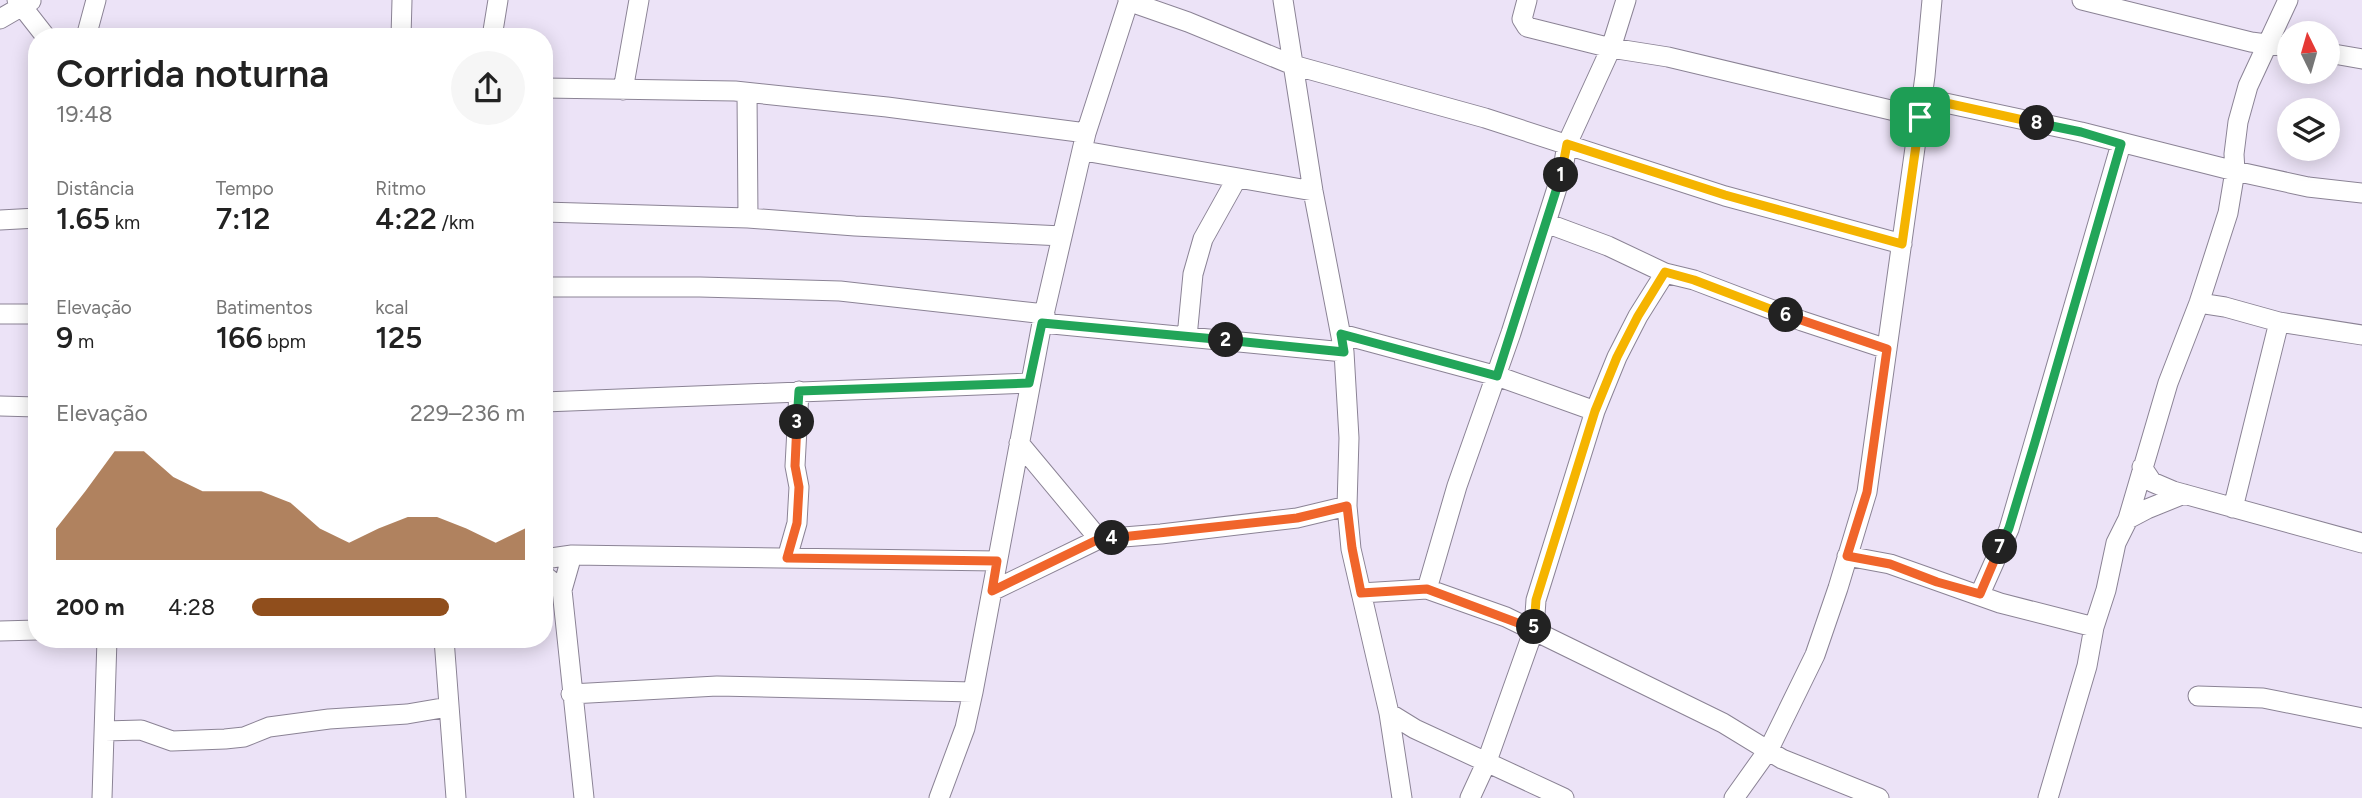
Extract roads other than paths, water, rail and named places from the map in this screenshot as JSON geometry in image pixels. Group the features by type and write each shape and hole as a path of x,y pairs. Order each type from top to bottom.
{"street":[{"path":"88,28 96,0"},
{"path":"401,28 402,0"},
{"path":"493,28 498,0"},
{"path":"624,90 639,0"},
{"path":"939,798 965,728 973,692 1029,383 1062,236 1085,142 1128,0 1293,65 1567,144 1725,195 1902,244"},
{"path":"1283,0 1342,343 1349,438 1347,506 1352,548 1389,713 1402,798"},
{"path":"1527,0 1522,19 1527,27 1611,48 1921,108 2081,132 2121,144 2308,187 2362,193"},
{"path":"1427,589 1457,486 1497,376 1563,169 1567,144 1611,48 1626,0"},
{"path":"1734,798 1769,749 1815,655 1867,492 1921,108 1931,0"},
{"path":"2082,0 2152,9 2190,25 2251,42 2277,45"},
{"path":"2048,798 2087,666 2094,627 2106,590 2116,543 2128,519 2168,383 2199,303 2228,213 2235,171 2238,122 2248,86 2288,0"},
{"path":"0,19 24,2 40,28"},
{"path":"2340,55 2362,59"},
{"path":"553,88 704,89 887,107 1085,142 1237,178 1314,191"},
{"path":"747,93 748,218"},
{"path":"1980,594 2009,528 2121,144"},
{"path":"1187,337 1193,274 1203,239 1237,178"},
{"path":"553,212 748,218 1062,236"},
{"path":"0,220 28,218"},
{"path":"1546,223 1608,246 1665,272 1887,349"},
{"path":"1470,798 1487,761 1534,629 1536,600 1595,411 1617,357 1665,272"},
{"path":"553,287 840,291 1187,337 1342,343 1497,376 1595,411"},
{"path":"2199,303 2225,307 2279,322 2362,335"},
{"path":"0,314 28,314"},
{"path":"2233,508 2279,322"},
{"path":"553,402 1029,383"},
{"path":"787,558 797,523 799,487 795,466 799,391"},
{"path":"0,406 28,407"},
{"path":"1018,443 1099,539"},
{"path":"2142,467 2152,482 2184,494 2362,543"},
{"path":"2128,519 2184,494"},
{"path":"992,591 1099,539 1297,518 1347,506"},
{"path":"553,558 572,555 997,561"},
{"path":"572,555 562,590 584,798"},
{"path":"1847,556 1890,564 2000,603 2094,627"},
{"path":"553,582 562,590"},
{"path":"1361,593 1427,589 1534,629 1723,723 1782,759 1880,798"},
{"path":"0,631 28,630"},
{"path":"102,798 107,648"},
{"path":"445,648 456,798"},
{"path":"571,694 717,686 973,692"},
{"path":"2198,696 2263,698 2362,718"},
{"path":"105,731 141,730 172,741 225,739 244,737 269,727 329,719 407,714 448,707"},
{"path":"1389,713 1415,729 1564,798"}]}
